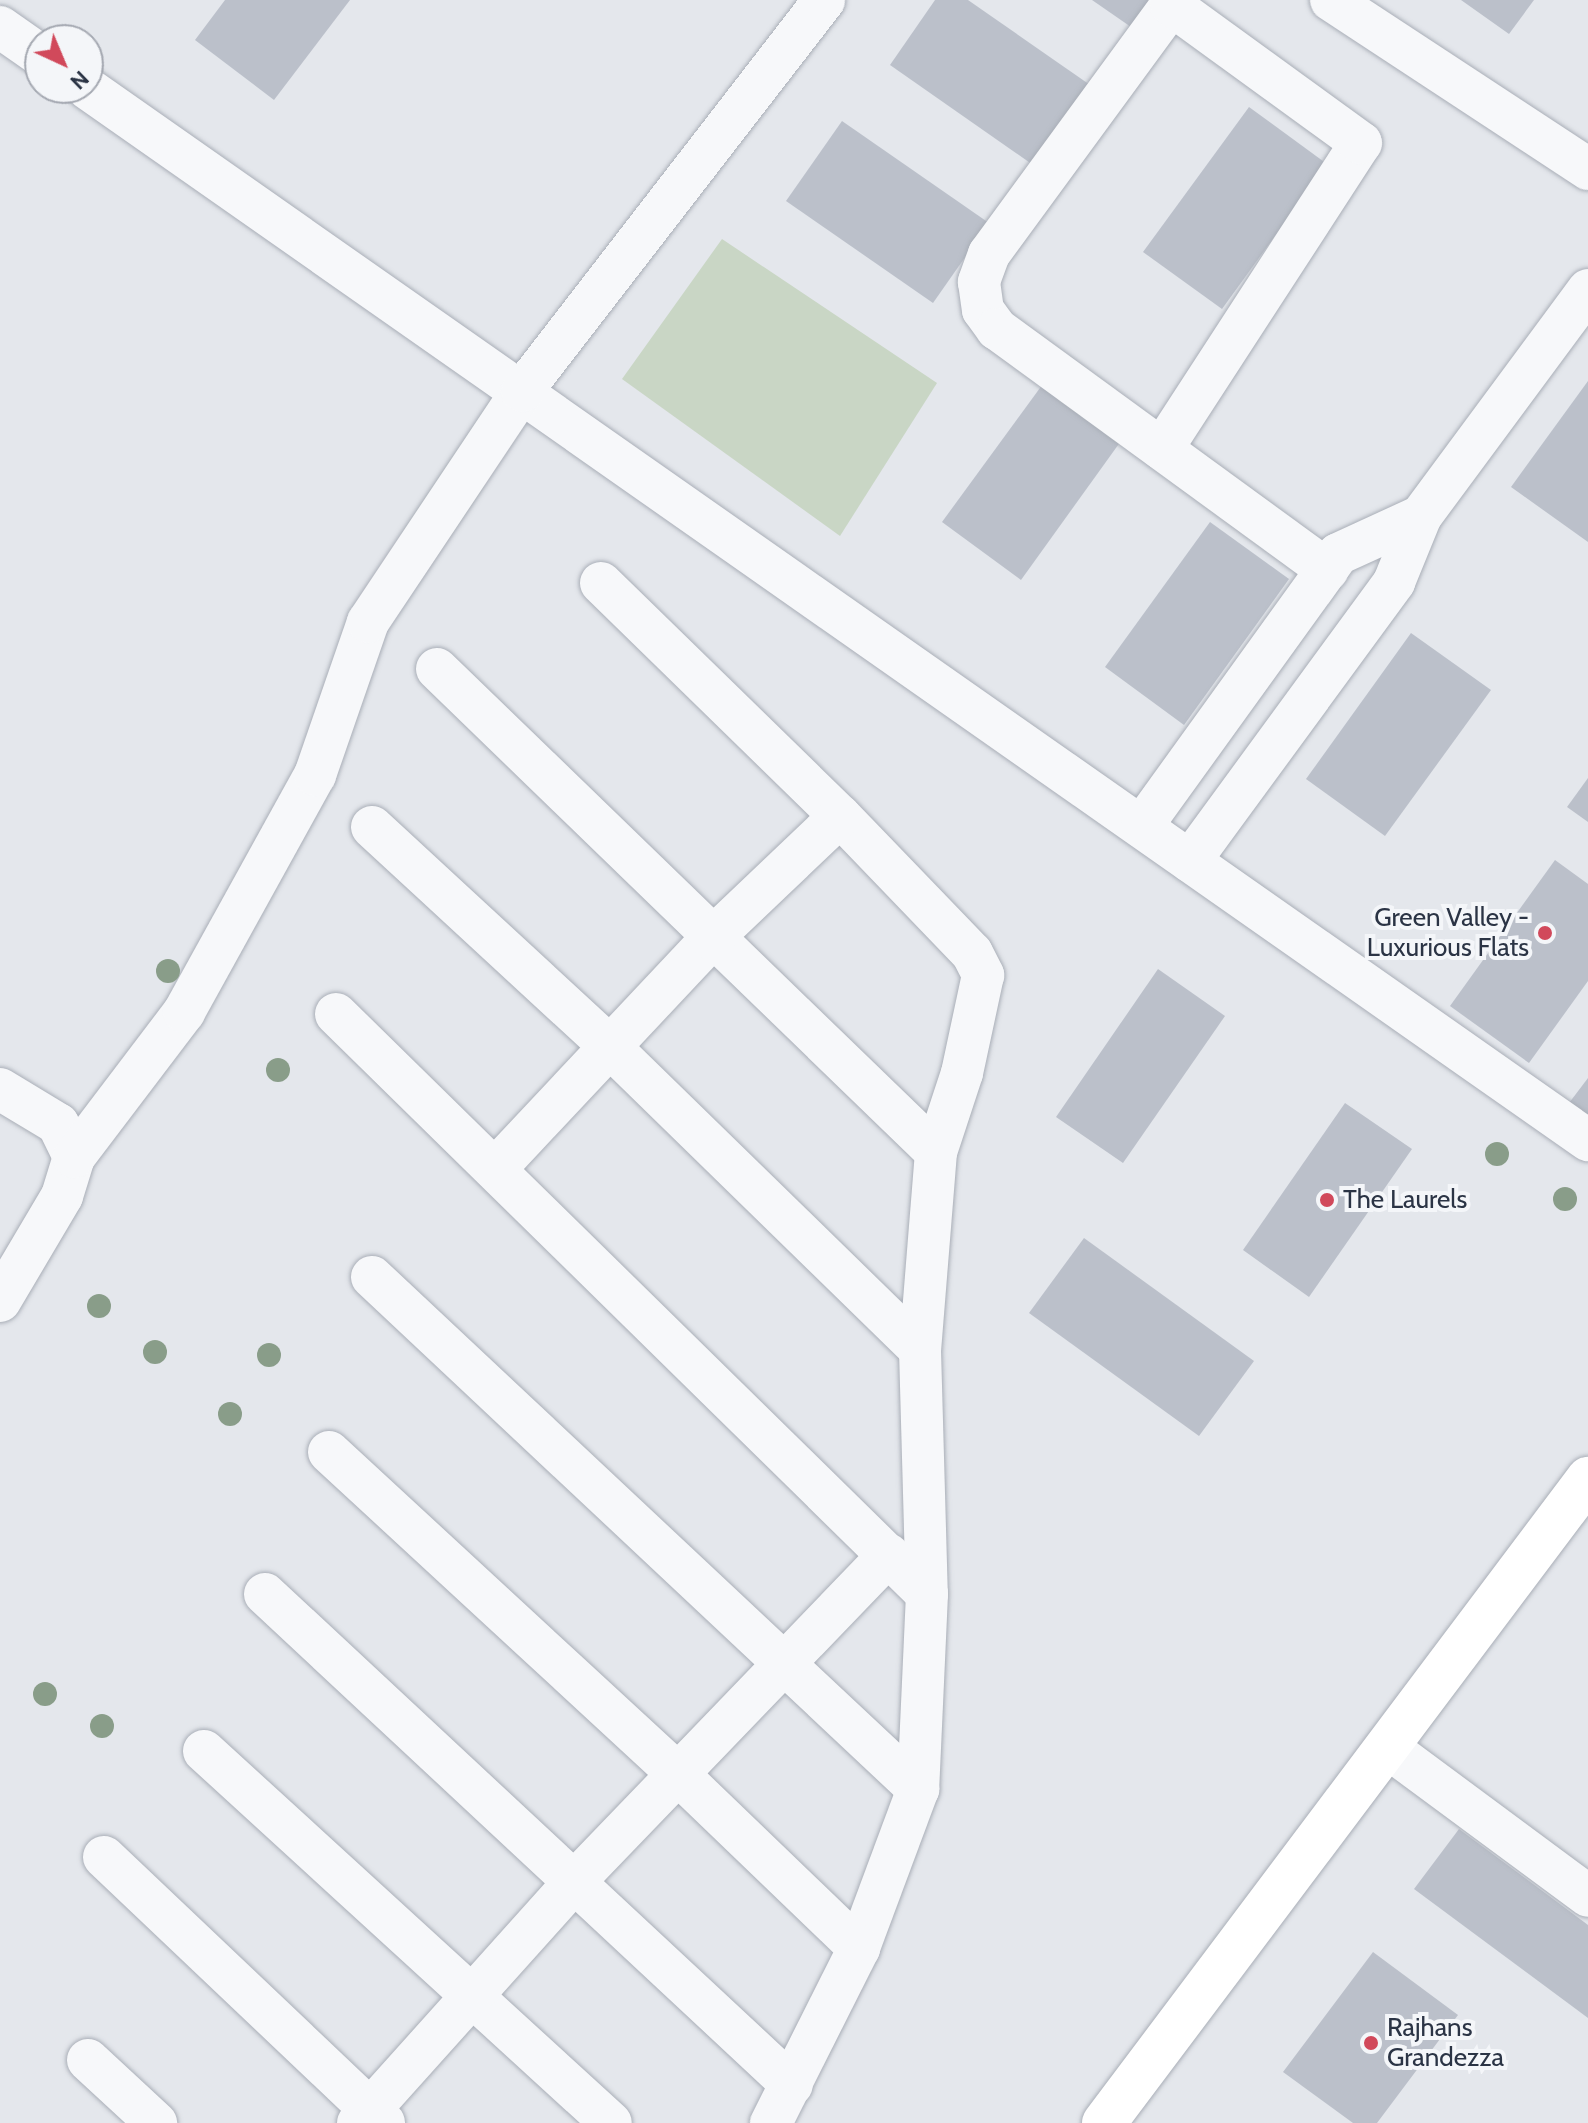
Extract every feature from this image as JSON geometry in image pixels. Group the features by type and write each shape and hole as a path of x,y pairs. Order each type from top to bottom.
{"street":[{"path":"0,1301 62,1196 74,1157 184,1012 315,775 368,622 522,391 824,0"},
{"path":"1331,0 1588,169"},
{"path":"1162,449 1361,143 1173,3 989,254 979,282 983,310 997,329 1327,570"},
{"path":"0,27 24,44"},
{"path":"104,100 1588,1140"},
{"path":"1190,861 1394,582 1421,516 1588,290"},
{"path":"1142,826 1338,554 1421,516"},
{"path":"601,583 840,816 972,953 983,975 962,1073 936,1152 920,1350 927,1594 918,1789 859,1948 771,2123"},
{"path":"437,669 711,939 936,1152"},
{"path":"496,1168 608,1045 711,939 840,816"},
{"path":"372,827 608,1045 920,1350"},
{"path":"336,1014 927,1594"},
{"path":"0,1089 58,1124 74,1157"},
{"path":"372,1277 918,1789"},
{"path":"329,1452 679,1775 859,1948"},
{"path":"1104,2123 1588,1479"},
{"path":"104,1857 371,2119 473,1993 574,1882 889,1555"},
{"path":"265,1594 792,2085"},
{"path":"1387,1747 1588,1896"},
{"path":"204,1751 473,1993 611,2123"},
{"path":"88,2060 156,2123"}],"green space":[{"path":"722,239 937,383 840,536 622,379"}],"building":[{"path":"225,0 350,0 274,100 195,40"},
{"path":"935,0 968,0 1093,87 1036,167 890,65"},
{"path":"1092,0 1150,0 1131,27"},
{"path":"1461,0 1534,0 1509,34"},
{"path":"1249,107 1327,164 1222,309 1143,252"},
{"path":"842,121 989,223 933,303 786,201"},
{"path":"1048,377 1126,434 1021,580 942,522"},
{"path":"1588,381 1588,542 1511,487"},
{"path":"1210,522 1289,579 1184,725 1105,667"},
{"path":"1411,633 1491,690 1385,836 1306,779"},
{"path":"1588,778 1588,822 1567,807"},
{"name":"Green Valley - Luxurious Flats","path":"1555,860 1588,884 1588,981 1529,1063 1450,1006"},
{"path":"1158,969 1225,1016 1123,1163 1056,1117"},
{"path":"1588,1078 1588,1123 1566,1107"},
{"name":"The Laurels","path":"1345,1103 1412,1149 1309,1297 1243,1250"},
{"path":"1084,1238 1254,1361 1199,1436 1029,1313"},
{"path":"1459,1829 1588,1925 1588,2018 1414,1889"},
{"name":"Rajhans Grandezza","path":"1373,1952 1458,2015 1377,2123 1353,2123 1283,2072"}],"place":[{"name":"Green Valley - Luxurious Flats","path":"1545,933"},
{"name":"The Laurels","path":"1327,1200"},
{"name":"Rajhans Grandezza","path":"1371,2043"}]}
